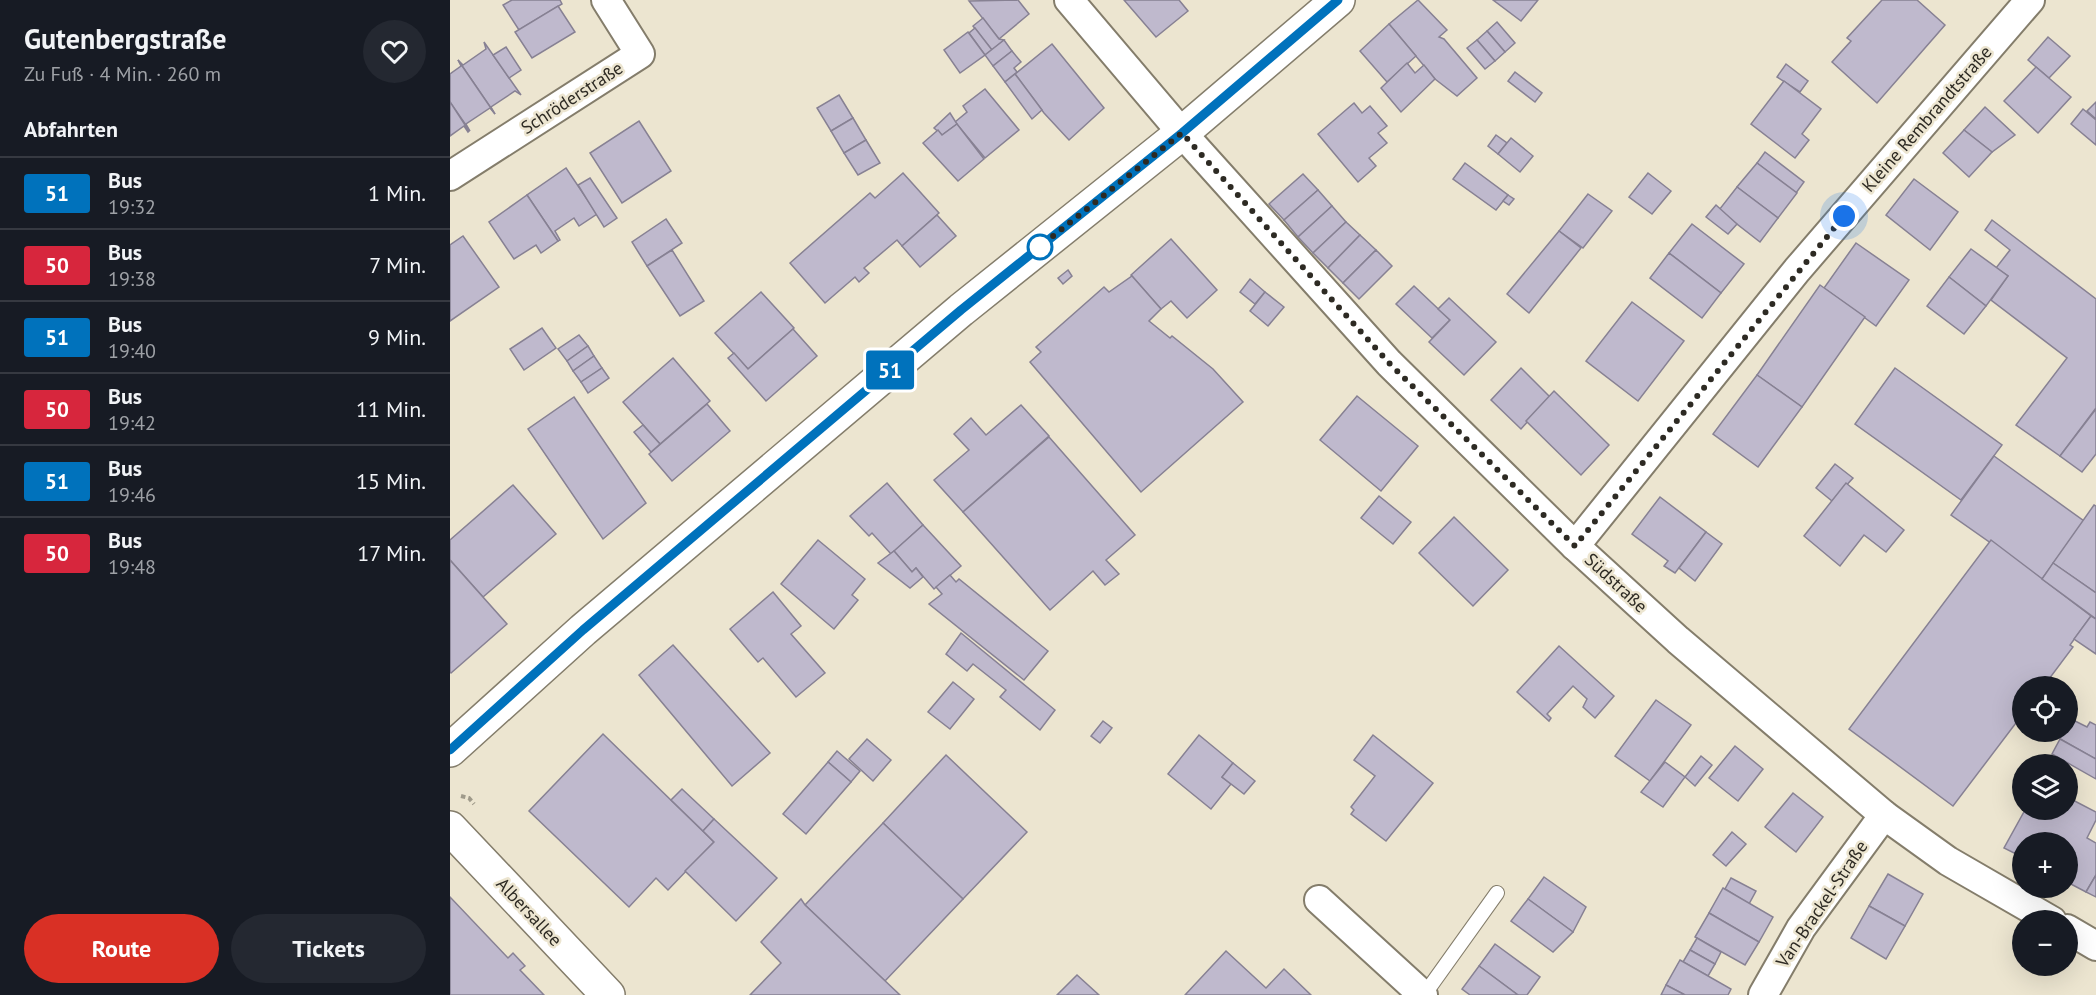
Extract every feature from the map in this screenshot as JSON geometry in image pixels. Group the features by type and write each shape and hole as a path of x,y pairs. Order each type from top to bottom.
{"main road":[{"path":"450,750 583,630 961,310 1182,133 1338,0"},
{"name":"Albersallee","path":"450,828 608,995"}],"street":[{"name":"Schröderstraße","path":"450,176 640,54 606,0"},
{"name":"Südstraße","path":"1069,0 1182,133 1389,363 1575,546 1678,640 1884,815 1948,861 2033,910"},
{"name":"Kleine Rembrandtstraße","path":"1575,546 1797,270 2030,0"},
{"name":"Van-Brackel-Straße","path":"1763,995 1802,928 1884,815"},
{"path":"1319,900 1423,995"},
{"path":"2078,935 2096,946"}],"lane":[{"path":"1423,995 1497,893"}],"building":[{"path":"512,0 560,0 562,4 519,30 503,5"},
{"path":"1018,0 1029,14 999,39 969,1"},
{"path":"1124,0 1179,0 1188,11 1156,37"},
{"path":"1418,0 1447,30 1439,37 1444,39 1477,78 1457,96 1435,79 1389,24"},
{"path":"1493,0 1538,0 1521,21"},
{"path":"1882,0 1917,0 1945,25 1877,103 1832,62 1851,41 1847,38"},
{"path":"558,6 575,32 532,58 515,32"},
{"path":"983,18 999,39 1004,40 992,50 973,26"},
{"path":"1497,22 1515,43 1505,52 1487,31"},
{"path":"1389,24 1416,56 1387,82 1360,51"},
{"path":"975,28 992,50 985,55 969,33"},
{"path":"1487,31 1505,52 1495,61 1477,40"},
{"path":"968,32 985,55 960,73 944,50"},
{"path":"2048,37 2070,56 2049,78 2028,60"},
{"path":"1004,40 1012,51 993,66 985,55"},
{"path":"1477,40 1495,61 1485,69 1467,48"},
{"path":"484,42 521,95 515,91 491,107 495,114 458,60 463,65 486,49"},
{"path":"1052,44 1104,108 1069,140 1044,113 1015,74"},
{"path":"506,47 521,70 509,78 493,55"},
{"path":"1012,51 1021,62 1014,68 1017,72 1005,82 993,66"},
{"path":"458,60 495,114 490,108 466,124 470,131 450,102 450,74 461,66"},
{"path":"1407,63 1415,73 1424,65 1435,79 1401,112 1381,88"},
{"path":"1786,64 1808,81 1800,92 1777,77"},
{"path":"2036,67 2071,97 2038,133 2004,101"},
{"path":"1515,72 1542,93 1535,102 1508,81"},
{"path":"1015,74 1042,110 1032,119 1005,82"},
{"path":"1784,81 1821,109 1802,134 1809,140 1795,158 1751,124"},
{"path":"985,89 1019,130 985,158 955,122 967,112 963,106"},
{"path":"839,95 853,118 831,131 817,108"},
{"path":"450,102 468,132 464,126 450,136"},
{"path":"2096,102 2096,119 2087,111"},
{"path":"1354,103 1362,113 1370,106 1387,126 1378,133 1387,143 1369,158 1376,166 1358,182 1318,134"},
{"path":"1985,107 2015,135 1992,152 1964,130"},
{"path":"2083,109 2096,120 2096,145 2071,124"},
{"path":"950,113 957,124 942,135 934,128"},
{"path":"853,118 866,140 844,153 831,131"},
{"path":"639,121 671,171 622,203 590,153"},
{"path":"957,124 984,159 958,181 923,143 938,130 942,135"},
{"path":"1964,130 1992,152 1969,177 1943,153"},
{"path":"1496,135 1507,143 1498,154 1488,146"},
{"path":"1511,138 1533,156 1520,172 1498,154"},
{"path":"866,140 880,163 858,175 844,153"},
{"path":"1765,152 1804,182 1796,193 1757,163"},
{"path":"1465,163 1508,195 1496,210 1453,179"},
{"path":"1757,163 1797,193 1778,218 1737,187"},
{"path":"566,168 597,214 579,226 574,218 555,231 560,240 558,241 527,195"},
{"path":"903,173 939,213 902,246 897,240 864,268 869,273 859,282 855,277 825,303 790,263 870,193 875,198"},
{"path":"1648,173 1671,191 1652,214 1629,197"},
{"path":"1303,174 1318,190 1284,220 1269,204"},
{"path":"590,178 617,218 604,227 578,185"},
{"path":"1914,179 1958,212 1930,250 1886,215"},
{"path":"1737,187 1778,218 1760,242 1719,210"},
{"path":"1318,190 1332,206 1298,237 1284,220"},
{"path":"1588,194 1612,211 1583,248 1559,231"},
{"path":"527,195 558,241 541,253 536,245 514,259 489,222"},
{"path":"1508,195 1514,199 1509,205 1503,201"},
{"path":"1716,205 1737,224 1728,234 1706,217"},
{"path":"1332,206 1346,222 1313,253 1298,237"},
{"path":"937,215 956,236 920,267 902,246"},
{"path":"666,219 682,243 647,266 632,242"},
{"path":"1992,220 2096,299 2096,408 2060,456 2016,425 2067,358 1991,300 2008,276 1996,268 2010,250 1985,230"},
{"path":"1346,222 1360,235 1328,268 1313,253"},
{"path":"1692,224 1744,264 1721,293 1669,253"},
{"path":"1559,231 1581,248 1529,313 1507,294"},
{"path":"1360,235 1376,250 1343,283 1328,268"},
{"path":"463,236 499,287 450,321 450,245"},
{"path":"1171,239 1217,290 1187,318 1171,301 1161,309 1131,275"},
{"path":"1856,243 1909,280 1876,326 1824,288"},
{"path":"1971,249 2008,276 1986,306 1949,277"},
{"path":"672,250 704,301 680,316 647,266"},
{"path":"1376,250 1392,266 1359,299 1343,283"},
{"path":"1669,253 1721,293 1702,318 1650,278"},
{"path":"1068,270 1072,276 1063,284 1058,278"},
{"path":"1132,276 1161,309 1149,321 1213,369 1243,402 1141,492 1030,362 1041,352 1036,347 1104,287 1109,292"},
{"path":"1949,277 1986,306 1964,334 1927,306"},
{"path":"1250,279 1265,292 1255,304 1240,292"},
{"path":"1820,285 1865,317 1802,407 1757,375"},
{"path":"1414,286 1450,320 1432,338 1396,304"},
{"path":"761,292 794,328 748,369 715,333"},
{"path":"1265,292 1284,307 1268,326 1250,311"},
{"path":"1449,298 1496,342 1464,375 1429,342 1450,320 1438,309"},
{"path":"1632,302 1684,341 1638,401 1586,361"},
{"path":"542,328 556,348 524,370 510,349"},
{"path":"793,329 817,356 766,401 728,358 734,353 748,369"},
{"path":"579,335 588,346 567,361 558,349"},
{"path":"588,346 594,356 573,371 567,361"},
{"path":"594,356 602,368 581,382 573,371"},
{"path":"673,358 710,401 660,444 623,402"},
{"path":"602,368 609,378 588,393 581,382"},
{"path":"1521,368 1550,397 1521,429 1491,400"},
{"path":"1895,368 2002,445 1961,500 1855,424"},
{"path":"1757,375 1802,407 1758,467 1713,434"},
{"path":"1554,391 1609,445 1581,475 1526,421"},
{"path":"1357,396 1418,446 1381,491 1320,440"},
{"path":"574,397 646,503 603,539 528,429"},
{"path":"707,404 730,431 672,481 649,454"},
{"path":"1021,405 1049,436 963,512 934,480 969,450 954,434 971,418 986,435"},
{"path":"2096,409 2096,454 2082,472 2060,456"},
{"path":"643,425 660,444 651,452 634,432"},
{"path":"1049,437 1135,535 1106,560 1119,574 1105,585 1093,571 1050,610 963,512"},
{"path":"1994,456 2084,521 2042,579 1951,515"},
{"path":"1835,464 1853,478 1832,501 1816,488"},
{"path":"887,483 923,525 891,554 872,533 869,536 850,516"},
{"path":"1846,483 1904,530 1886,552 1864,535 1840,566 1804,536"},
{"path":"513,485 556,534 483,597 450,560 450,540"},
{"path":"1379,496 1411,522 1393,544 1361,518"},
{"path":"1660,497 1706,532 1675,573 1664,566 1668,561 1632,534"},
{"path":"2094,505 2096,506 2096,593 2053,563"},
{"path":"1454,517 1508,570 1473,606 1419,553"},
{"path":"923,525 961,566 934,589 916,568 912,572 894,551"},
{"path":"1706,532 1722,544 1695,581 1679,568"},
{"path":"818,540 865,579 852,595 858,600 834,629 781,584"},
{"path":"1991,540 2091,616 2070,645 2073,647 2051,676 2012,676 2012,728 1953,806 1849,729"},
{"path":"894,551 912,572 916,568 923,577 910,588 878,563"},
{"path":"450,560 507,624 451,673 450,672"},
{"path":"2053,563 2096,593 2096,619 2042,579"},
{"path":"950,575 956,582 959,579 1048,651 1024,680 929,604 942,594 936,587"},
{"path":"773,592 801,626 791,634 825,673 796,697 763,658 758,662 730,629"},
{"path":"2091,616 2096,619 2096,654 2074,639"},
{"path":"961,633 1055,710 1040,730 1000,697 1006,690 973,664 967,671 946,654"},
{"path":"673,645 770,753 732,786 639,675"},
{"path":"1559,646 1614,696 1595,718 1583,707 1587,699 1573,686 1547,714 1551,718 1549,721 1517,692"},
{"path":"953,682 974,699 950,729 928,712"},
{"path":"1656,700 1691,725 1650,781 1615,756"},
{"path":"1103,721 1112,728 1100,743 1091,736"},
{"path":"2078,722 2087,727 2090,722 2096,725 2096,759 2065,742 2078,742"},
{"path":"603,734 714,842 668,890 656,878 629,907 529,811"},
{"path":"1199,735 1233,763 1222,777 1231,784 1211,809 1168,774"},
{"path":"1373,735 1433,783 1386,841 1351,814 1354,810 1351,807 1375,776 1354,760"},
{"path":"867,739 891,760 873,781 849,759"},
{"path":"2058,742 2065,742 2096,759 2096,779 2078,769 2078,754 2052,754"},
{"path":"1735,746 1763,769 1738,801 1709,778"},
{"path":"837,751 860,771 851,782 828,762"},
{"path":"946,755 1027,832 963,899 883,823"},
{"path":"1701,756 1712,765 1695,786 1685,777"},
{"path":"828,762 851,782 806,834 783,814"},
{"path":"1665,762 1685,777 1663,807 1641,792"},
{"path":"1233,763 1255,781 1244,794 1222,777"},
{"path":"682,789 714,819 703,831 671,800"},
{"path":"1793,793 1823,817 1796,852 1765,827"},
{"path":"2078,803 2096,812 2096,820 2087,838 2096,843 2096,875 2086,892 2078,888 2078,832 2013,832 2019,820 2078,820"},
{"path":"714,819 777,878 736,921 685,871 714,842 703,831"},
{"path":"883,823 963,899 885,981 805,905"},
{"path":"1732,832 1746,844 1726,866 1713,855"},
{"path":"2012,834 2012,852 2004,848"},
{"path":"1888,874 1923,894 1905,926 1869,906"},
{"path":"2096,875 2096,897 2086,892"},
{"path":"1544,877 1586,907 1573,932 1528,899"},
{"path":"1731,878 1756,891 1749,904 1725,889"},
{"path":"1723,888 1773,917 1759,942 1709,913"},
{"path":"450,897 508,958 513,953 525,966 520,970 544,995 450,995"},
{"path":"801,899 900,995 750,995 781,963 761,942"},
{"path":"1528,899 1573,932 1553,952 1511,921"},
{"path":"1869,906 1905,926 1886,959 1851,938"},
{"path":"1709,913 1759,942 1745,965 1695,937"},
{"path":"1697,938 1721,952 1715,964 1690,950"},
{"path":"1495,944 1540,977 1527,995 1518,995 1479,966"},
{"path":"1690,950 1715,964 1708,976 1683,962"},
{"path":"1226,951 1266,988 1284,969 1311,995 1185,995"},
{"path":"1680,960 1731,989 1728,995 1685,995 1666,985"},
{"path":"1479,966 1518,995 1470,995 1462,989"},
{"path":"1077,975 1099,995 1057,995"},
{"path":"1666,985 1685,995 1661,995"}],"bus line":[{"name":"51","path":"450,750 583,630 961,310 1182,133 1338,0"}],"route":[{"path":"1040,247 1038,248 1182,133 1389,363 1575,546 1797,270 1844,216"}]}
